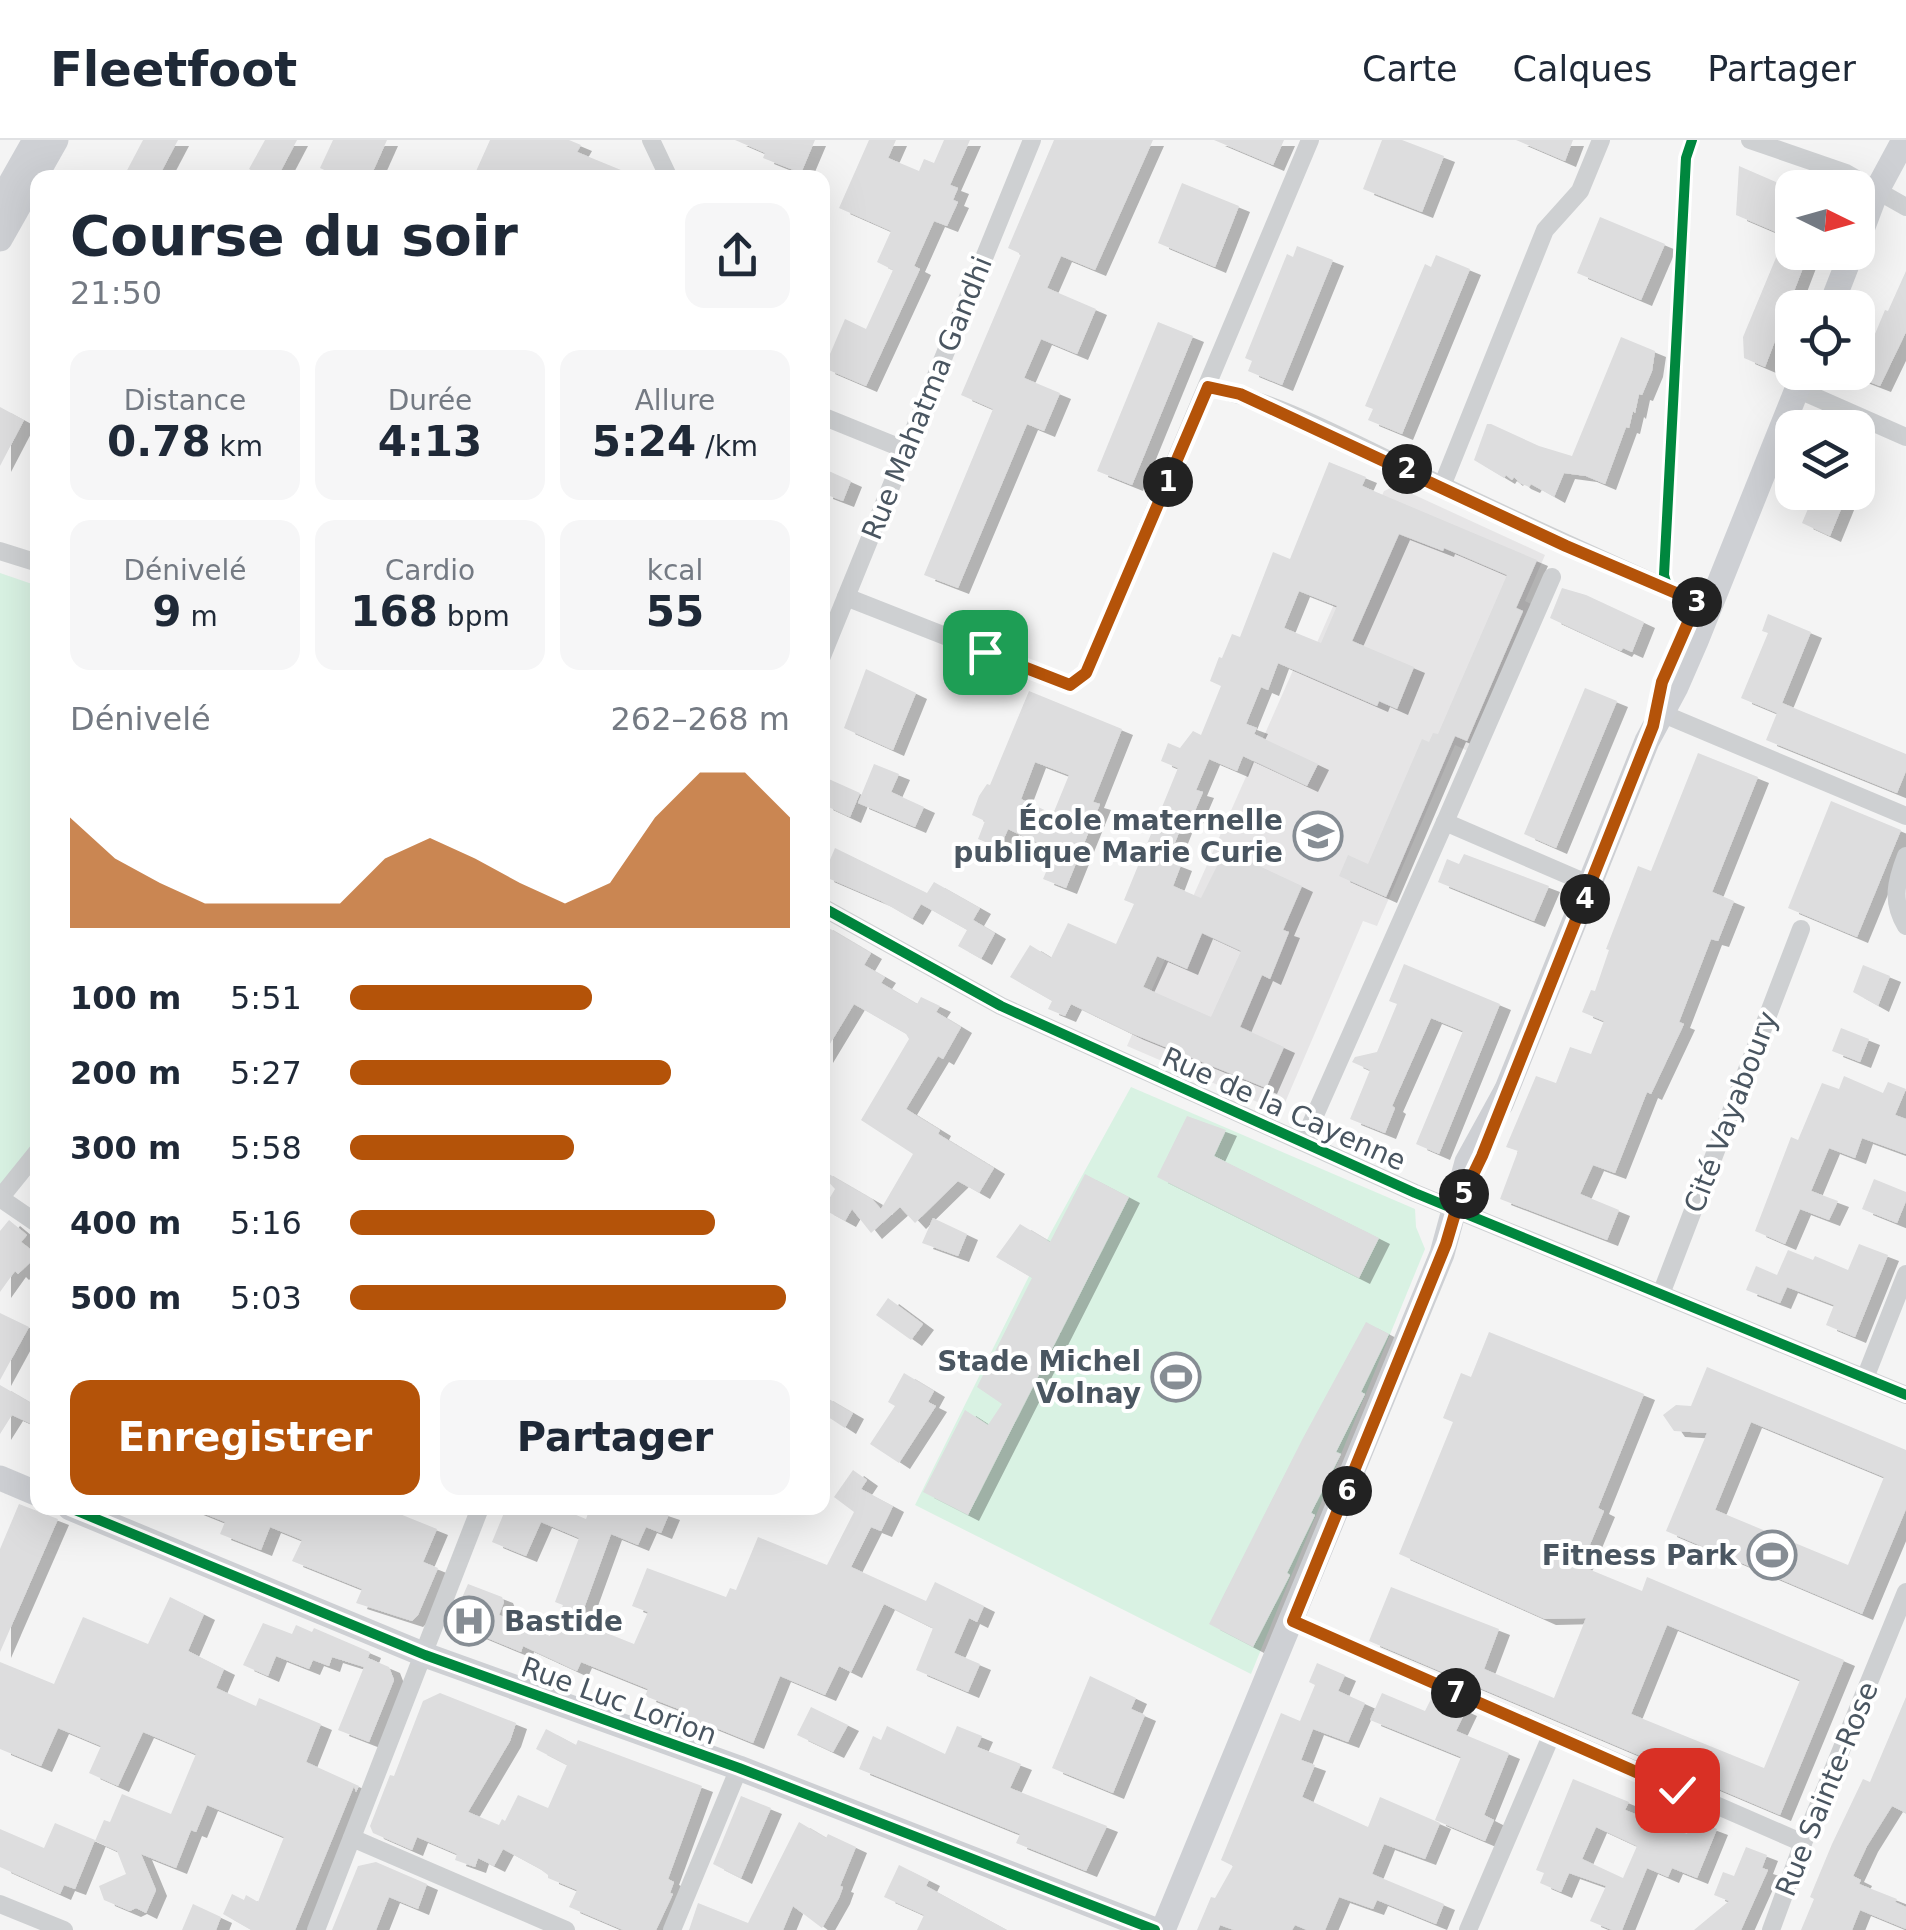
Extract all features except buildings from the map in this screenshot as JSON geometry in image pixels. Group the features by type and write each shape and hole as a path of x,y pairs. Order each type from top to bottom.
{"street":[{"path":"0,202 35,140"},
{"path":"39,170 56,140"},
{"path":"651,140 665,170"},
{"name":"Rue Mahatma Gandhi","path":"830,636 1032,140"},
{"path":"846,597 1070,685 1086,673 1310,140"},
{"path":"1442,486 1545,230 1574,198 1601,140"},
{"path":"1750,140 1846,172 1906,208"},
{"path":"1876,192 1888,140"},
{"path":"1876,192 1904,140"},
{"path":"0,239 30,186"},
{"path":"1208,387 1240,394 1566,546 1703,605"},
{"path":"1163,1930 1293,1621 1446,1244 1456,1210 1482,1156 1591,885 1657,719 1662,682 1738,530 1796,390"},
{"path":"1817,390 1906,436"},
{"path":"830,419 906,450"},
{"path":"0,551 30,561"},
{"path":"1302,1142 1552,577"},
{"path":"1657,719 1906,816"},
{"path":"1446,822 1591,885"},
{"path":"1906,856 1896,883 1896,906 1906,926"},
{"name":"Rue de la Cayenne","path":"830,912 1002,1006 1302,1142 1456,1210 1906,1395"},
{"name":"Cité Vayaboury","path":"1661,1294 1801,929"},
{"path":"30,1160 0,1198 30,1219"},
{"path":"1865,1378 1906,1274"},
{"path":"0,1478 30,1491"},
{"name":"Rue Luc Lorion","path":"87,1515 425,1655 739,1768 1155,1930"},
{"path":"316,1930 477,1515"},
{"name":"Rue Sainte-Rose","path":"1771,1930 1906,1592"},
{"path":"1293,1621 1803,1843"},
{"path":"1468,1930 1551,1736"},
{"path":"672,1930 739,1768"},
{"path":"352,1838 566,1930"},
{"path":"0,1904 64,1930"}],"shaded area":[{"name":"École maternelle publique Marie Curie","path":"1395,486 1545,555 1525,601 1533,605 1470,752 1455,745 1377,926 1363,921 1281,1112 1127,1046 1294,668 1304,672 1384,491"}],"green space":[{"path":"0,573 30,583 30,1148 0,1186"},
{"name":"Stade Michel Volnay","path":"1131,1087 1415,1209 1416,1227 1425,1249 1251,1674 915,1505 1050,1234"}],"cycle path":[{"path":"1668,589 1664,575 1686,158 1692,140"},
{"path":"830,911 1001,1006 1415,1193 1906,1395"},
{"path":"87,1515 425,1655 739,1768 1155,1930"}],"place":[{"name":"École maternelle publique Marie Curie","path":"1318,836"},
{"name":"Stade Michel Volnay","path":"1176,1377"},
{"name":"Fitness Park","path":"1772,1555"},
{"name":"Bastide","path":"469,1621"}],"route":[{"path":"985,652 1070,685 1086,673 1208,387 1240,394 1326,431 1566,546 1697,602 1662,682 1653,726 1591,885 1482,1156 1456,1210 1446,1244 1293,1621 1677,1790"}]}
